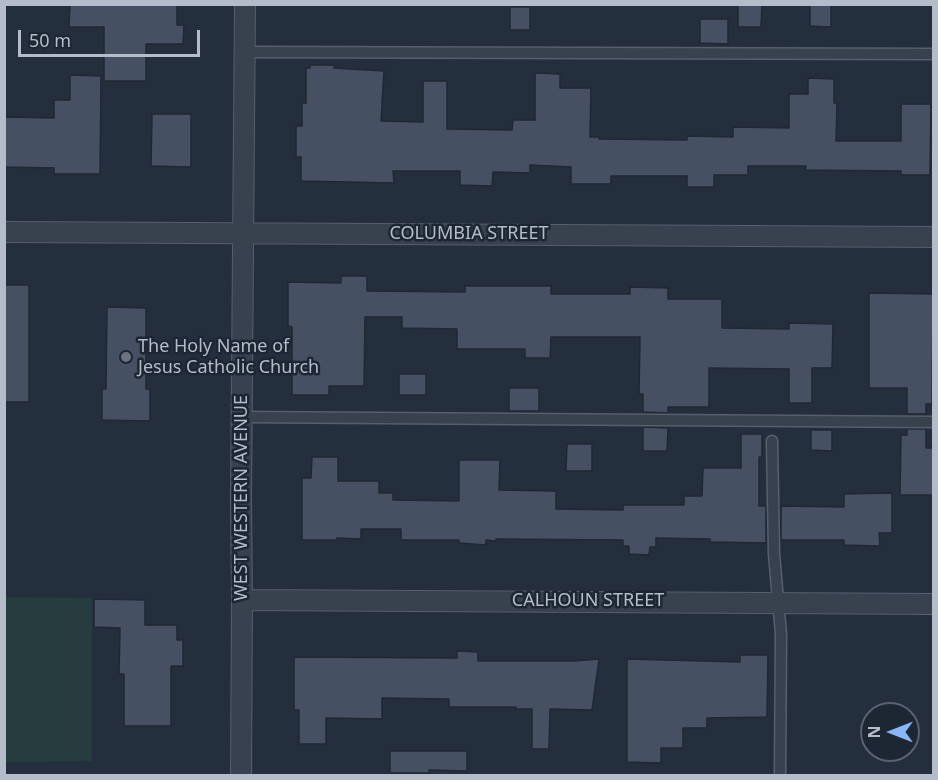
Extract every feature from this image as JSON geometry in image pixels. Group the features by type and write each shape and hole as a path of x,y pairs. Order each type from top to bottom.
{"street":[{"name":"WEST WESTERN AVENUE","path":"242,776 241,417 244,4"},
{"name":"COLUMBIA STREET","path":"4,232 933,237"},
{"name":"CALHOUN STREET","path":"242,600 933,604"}],"lane":[{"path":"244,51 933,54"},
{"path":"241,417 933,422"},
{"path":"772,441 774,554 780,634 780,776"}],"green space":[{"path":"5,597 92,598 92,761 5,762"}],"building":[{"path":"70,4 177,4 177,25 184,25 183,44 146,44 146,81 104,81 104,27 69,27"},
{"path":"738,4 762,4 761,27 738,27"},
{"path":"810,4 831,4 831,27 810,26"},
{"path":"510,7 530,7 530,30 510,30"},
{"path":"700,19 728,19 728,44 700,43"},
{"path":"310,65 334,65 334,68 384,71 381,121 423,122 423,81 447,81 447,129 512,130 513,120 535,120 535,73 560,74 560,88 591,88 590,137 599,137 599,139 687,140 687,136 733,137 733,127 789,128 789,94 808,94 808,78 834,79 834,103 837,103 836,141 901,141 901,104 931,104 930,175 901,175 901,171 805,170 806,166 748,166 748,175 714,175 714,187 687,187 687,176 611,176 611,184 571,184 571,167 530,165 530,173 493,172 492,186 460,185 460,171 393,171 394,183 301,181 301,157 296,157 296,126 302,126 302,103 306,103 306,68 310,68"},
{"path":"70,75 101,76 100,174 54,174 54,168 4,167 4,117 54,118 54,100 70,100"},
{"path":"152,114 191,114 191,167 151,166"},
{"path":"341,276 367,276 367,291 465,292 465,286 551,286 551,294 630,294 630,287 668,288 668,299 722,299 722,328 789,329 789,323 833,324 832,368 812,368 812,403 789,403 789,369 709,368 709,407 668,407 668,413 643,412 643,394 639,394 640,337 551,337 550,358 525,358 525,349 457,349 457,329 402,328 402,317 365,317 364,386 329,386 329,395 292,395 292,327 288,326 288,282 341,283"},
{"path":"4,285 29,285 29,402 4,402"},
{"path":"869,293 933,294 932,404 926,404 926,414 907,414 907,388 869,388"},
{"name":"The Holy Name of Jesus Catholic Church","path":"107,307 146,308 146,389 150,389 150,421 102,420 102,389 106,389"},
{"path":"399,374 426,374 426,395 399,395"},
{"path":"509,388 539,388 539,411 509,411"},
{"path":"643,427 668,428 667,451 643,451"},
{"path":"907,429 926,429 926,448 933,448 933,495 900,495 901,435 907,435"},
{"path":"811,430 832,430 832,451 811,450"},
{"path":"741,434 762,434 762,457 759,457 759,506 766,506 766,543 656,538 656,547 650,547 649,555 629,554 629,546 623,546 623,540 496,539 496,541 486,540 486,545 459,543 459,540 401,540 401,529 361,529 361,539 302,540 302,478 311,478 312,457 338,457 338,481 379,481 379,493 393,493 393,500 459,501 459,460 500,460 499,490 556,491 556,509 623,510 623,505 684,505 684,496 702,496 703,468 741,468"},
{"path":"567,444 592,444 592,471 566,471"},
{"path":"892,493 892,533 879,533 880,546 844,545 844,540 781,540 781,506 844,507 844,494"},
{"path":"94,599 145,600 145,625 177,625 177,640 183,640 183,666 171,666 171,726 124,726 124,674 119,674 120,628 94,627"},
{"path":"457,651 478,652 478,661 599,659 592,710 550,709 549,749 532,749 532,709 449,707 449,699 382,698 382,719 326,718 326,744 299,744 299,710 294,710 294,657 457,658"},
{"path":"740,655 768,655 767,717 707,718 707,728 683,728 683,748 661,748 661,763 627,762 627,659 740,662"},
{"path":"390,751 467,751 467,771 429,770 429,773 390,773"}],"place":[{"name":"The Holy Name of Jesus Catholic Church","path":"126,357"}]}
